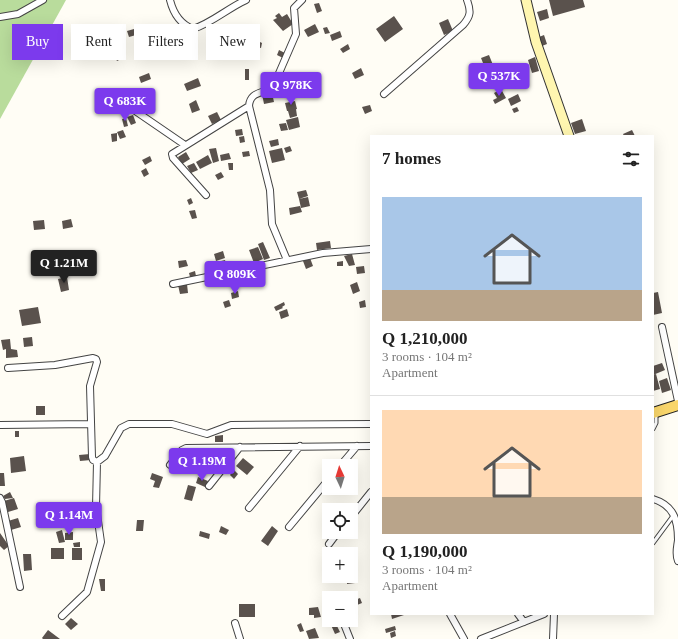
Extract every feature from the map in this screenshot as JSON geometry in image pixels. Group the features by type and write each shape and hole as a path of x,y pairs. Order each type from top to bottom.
{"main road":[{"path":"526,0 536,42 569,135"},
{"path":"655,417 678,405"}],"street":[{"path":"0,18 18,14 43,0"},
{"path":"170,0 172,11 186,27 193,29 202,26 230,7 246,0"},
{"path":"287,260 272,224 270,190 250,106 250,100 252,96 273,87 296,34 294,8 302,0"},
{"path":"384,94 464,25 470,18 467,0"},
{"path":"206,195 173,158 172,154 185,145 217,128 250,106"},
{"path":"131,108 185,145"},
{"path":"173,284 323,252 370,249"},
{"path":"662,326 678,401"},
{"path":"8,368 55,365 93,358 96,359 97,362 90,386 92,457 93,460 97,462"},
{"path":"0,425 91,424"},
{"path":"97,462 105,456 121,428 129,424 172,424 207,434 231,425 370,424"},
{"path":"249,508 300,446"},
{"path":"346,459 357,446"},
{"path":"170,465 182,450 186,448 370,446"},
{"path":"209,486 240,447"},
{"path":"62,616 87,592 101,542 96,507 97,462"},
{"path":"288,527 322,487"},
{"path":"358,508 370,493"},
{"path":"0,498 20,587"},
{"path":"654,499 664,502 674,515 677,522 677,558"},
{"path":"328,544 332,539"},
{"path":"451,615 464,639"},
{"path":"519,615 524,622"},
{"path":"481,639 542,615"},
{"path":"553,639 554,615"},
{"path":"235,623 240,639"},
{"path":"345,627 350,639"}],"lane":[{"path":"654,542 674,515"}],"green space":[{"path":"0,0 66,0 53,24 12,24 12,60 33,60 0,119"}],"building":[{"path":"549,0 583,0 585,7 553,16"},
{"path":"319,3 322,11 317,13 314,4"},
{"path":"547,9 549,18 540,21 537,12"},
{"path":"279,13 282,17 287,14 293,24 283,31 273,20 277,18 275,16"},
{"path":"394,16 403,29 385,42 376,29"},
{"path":"448,19 453,31 444,35 439,23"},
{"path":"315,24 319,32 308,37 304,30"},
{"path":"327,27 330,33 325,34 323,28"},
{"path":"134,29 134,36 129,37 127,31"},
{"path":"340,31 342,37 332,41 330,35"},
{"path":"544,35 547,44 542,46 539,37"},
{"path":"348,44 350,49 343,53 340,49"},
{"path":"279,50 285,53 283,58 277,55"},
{"path":"489,55 493,65 485,68 481,58"},
{"path":"535,57 539,71 532,73 528,60"},
{"path":"361,68 364,75 355,79 352,73"},
{"path":"245,69 249,69 249,80 245,80"},
{"path":"519,69 521,78 509,81 507,72"},
{"path":"149,73 151,79 141,83 139,77"},
{"path":"495,74 500,82 489,89 484,80"},
{"path":"198,78 201,86 187,91 184,84"},
{"path":"501,89 506,98 495,104 493,100 497,98 494,93"},
{"path":"272,93 274,102 264,104 262,94"},
{"path":"518,94 521,101 511,106 508,99"},
{"path":"196,100 200,110 192,113 189,104"},
{"path":"295,101 297,109 287,111 285,103"},
{"path":"370,105 372,111 365,114 362,107"},
{"path":"517,107 519,111 514,113 512,109"},
{"path":"296,109 297,116 290,118 288,111"},
{"path":"217,112 221,120 212,124 208,116"},
{"path":"133,115 136,123 131,125 127,117"},
{"path":"298,117 300,127 289,130 286,120"},
{"path":"126,118 128,126 124,127 122,119"},
{"path":"582,119 586,131 575,134 571,123"},
{"path":"286,123 288,130 281,131 279,124"},
{"path":"242,129 243,135 236,136 235,130"},
{"path":"123,130 126,137 120,139 117,132"},
{"path":"632,130 634,135 624,135"},
{"path":"117,133 117,141 112,142 111,134"},
{"path":"244,136 245,142 240,143 239,137"},
{"path":"278,139 279,145 271,147 269,141"},
{"path":"290,146 292,151 286,153 284,148"},
{"path":"216,148 219,161 213,163 209,149"},
{"path":"282,148 285,160 272,163 269,151"},
{"path":"249,151 250,156 243,157 242,152"},
{"path":"186,152 190,159 182,164 178,157"},
{"path":"229,153 231,159 221,161 220,155"},
{"path":"208,155 212,163 200,169 196,162"},
{"path":"150,156 152,161 145,165 142,160"},
{"path":"194,163 198,170 191,173 187,166"},
{"path":"228,163 233,163 233,170 229,170"},
{"path":"146,168 149,174 144,177 141,171"},
{"path":"221,172 224,177 218,180 215,175"},
{"path":"306,190 308,196 299,199 297,192"},
{"path":"308,197 310,206 301,208 299,199"},
{"path":"191,198 193,203 189,205 187,200"},
{"path":"300,206 302,212 290,215 289,208"},
{"path":"195,210 197,218 192,219 189,211"},
{"path":"71,219 73,227 63,229 62,221"},
{"path":"44,220 45,229 34,230 33,221"},
{"path":"330,241 331,248 317,250 316,243"},
{"path":"263,242 270,258 264,260 258,244"},
{"path":"258,247 263,259 254,263 249,250"},
{"path":"223,251 225,258 216,261 214,254"},
{"path":"352,254 355,265 349,266 344,256"},
{"path":"45,257 46,267 36,268 35,258"},
{"path":"310,258 313,266 306,269 303,261"},
{"path":"186,260 188,266 179,268 178,261"},
{"path":"225,260 226,263 218,265 217,262"},
{"path":"343,261 343,266 337,266 337,262"},
{"path":"364,266 365,273 357,274 356,267"},
{"path":"195,271 196,276 190,277 189,273"},
{"path":"67,277 69,290 61,292 58,279"},
{"path":"357,282 360,291 353,294 350,285"},
{"path":"187,284 188,293 180,294 178,285"},
{"path":"238,291 239,297 232,299 231,293"},
{"path":"658,292 662,313 654,315 654,293"},
{"path":"229,300 231,306 225,308 223,302"},
{"path":"365,300 366,307 360,308 359,302"},
{"path":"284,302 285,305 282,307 283,308 276,311 274,307"},
{"path":"38,307 41,323 22,326 19,310"},
{"path":"287,309 289,316 281,319 279,312"},
{"path":"32,337 33,346 24,347 23,338"},
{"path":"10,339 11,349 17,350 18,357 6,358 6,349 3,350 1,340"},
{"path":"662,363 665,370 654,375 654,366"},
{"path":"656,374 660,389 654,391 654,375"},
{"path":"667,378 671,390 662,393 659,381"},
{"path":"36,406 45,406 45,415 36,415"},
{"path":"15,431 19,431 19,437 15,437"},
{"path":"223,435 223,442 215,442 215,436"},
{"path":"90,454 91,460 80,461 79,455"},
{"path":"24,456 26,471 11,473 10,458"},
{"path":"243,458 254,467 247,475 236,466"},
{"path":"234,470 238,474 234,479 230,475"},
{"path":"0,473 4,473 5,486 0,486"},
{"path":"152,473 163,477 159,488 153,487 155,481 150,479"},
{"path":"198,477 208,481 205,487 196,483"},
{"path":"188,485 196,487 192,501 184,499"},
{"path":"10,492 13,498 5,499 3,496"},
{"path":"14,498 18,509 8,512 4,501"},
{"path":"46,511 47,524 40,525 38,512"},
{"path":"47,511 51,511 53,528 48,528"},
{"path":"18,518 21,527 11,530 8,521"},
{"path":"58,519 60,527 54,528 52,520"},
{"path":"137,520 144,520 143,531 136,531"},
{"path":"221,526 229,530 226,535 219,532"},
{"path":"272,526 278,531 268,546 261,541"},
{"path":"62,530 65,542 59,543 56,532"},
{"path":"200,531 210,534 209,539 199,536"},
{"path":"73,532 73,540 65,540 65,533"},
{"path":"0,533 9,546 4,550 0,546"},
{"path":"80,542 80,547 74,547 73,543"},
{"path":"51,548 64,548 64,559 51,559"},
{"path":"72,548 82,548 82,560 72,560"},
{"path":"23,554 31,554 32,570 24,571"},
{"path":"99,579 105,579 105,591 101,591"},
{"path":"360,598 362,603 358,605 358,599"},
{"path":"239,604 255,604 255,617 239,617"},
{"path":"318,607 321,617 314,618 314,615 309,615 309,608"},
{"path":"391,615 404,615 392,619"},
{"path":"71,618 78,624 71,630 65,624"},
{"path":"301,623 304,631 300,632 297,625"},
{"path":"395,626 396,630 386,633 385,629"},
{"path":"332,627 338,627 340,632 335,634"},
{"path":"315,628 319,638 309,639 306,631"},
{"path":"48,630 60,639 43,639 42,638"},
{"path":"395,631 396,636 391,638 390,633"}]}
